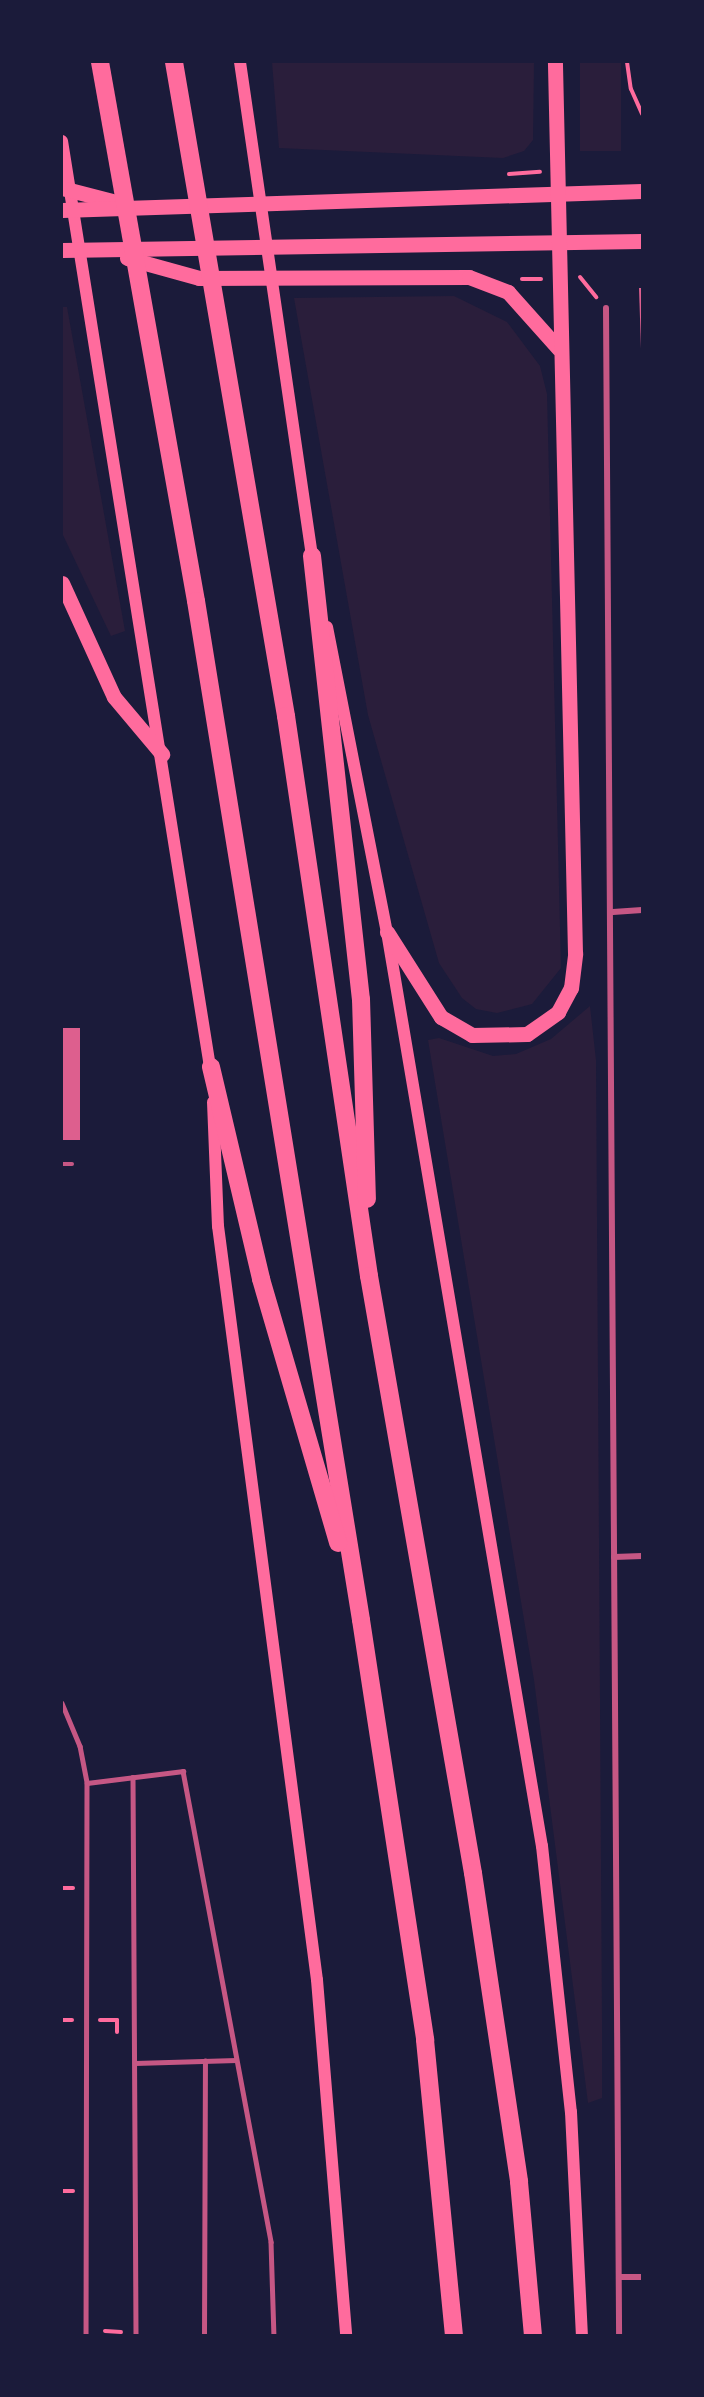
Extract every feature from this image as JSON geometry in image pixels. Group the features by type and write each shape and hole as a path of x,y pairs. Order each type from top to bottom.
{"highway":[{"path":"100,62 196,602 361,1620 426,2040 454,2336"},
{"path":"174,62 286,716 369,1276 473,1873 519,2182 533,2336"},
{"path":"312,556 361,999 369,1276"},
{"path":"211,1067 261,1280 361,1620"}],"main road":[{"path":"240,62 312,556 387,933 542,1846 573,2133 582,2336"},
{"path":"387,933 441,1017 472,1035 527,1034 552,1018 571,988 575,953 557,241 555,62"},
{"path":"62,141 211,1067 218,1227 317,1980 346,2336"},
{"path":"62,188 137,208"},
{"path":"62,210 302,204 557,192 642,191"},
{"path":"62,250 309,244 642,241"},
{"path":"96,249 199,278 434,273 483,280 519,301 560,350"},
{"path":"62,583 114,697 162,754"}],"street":[{"path":"606,308 613,912 619,2336"},
{"path":"613,912 642,910"},
{"path":"614,1557 642,1557"},
{"path":"619,2277 642,2277"}],"lane":[{"path":"62,1164 72,1164"},
{"path":"62,1703 80,1746 87,1783 86,2336"},
{"path":"87,1783 183,1771 271,2242 274,2336"},
{"path":"133,1777 136,2336"},
{"path":"135,2063 236,2060"},
{"path":"204,2336 205,2061"}],"path":[{"path":"627,62 631,88 642,114"},
{"path":"579,274 589,289"},
{"path":"518,279 542,279"},
{"path":"62,2020 72,2020"},
{"path":"100,2020 117,2020 117,2032"},
{"path":"62,2191 73,2191"},
{"path":"105,2331 121,2330 121,2336"}],"shaded area":[{"path":"272,62 534,62 533,140 524,151 503,158 279,148"},
{"path":"580,62 621,62 621,151 580,151"},
{"path":"454,296 507,322 540,366 547,394 561,968 532,1004 497,1013 476,1009 462,998 439,963 368,715 294,298"},
{"path":"62,307 67,307 125,631 111,636 62,533"},
{"path":"590,1006 596,1060 602,2098 588,2103 534,1680 428,1040 439,1038 493,1056 516,1054 551,1039"}],"building":[{"path":"639,288 642,288 642,348 641,348"},
{"path":"62,1028 80,1028 80,1140 62,1140"}]}
